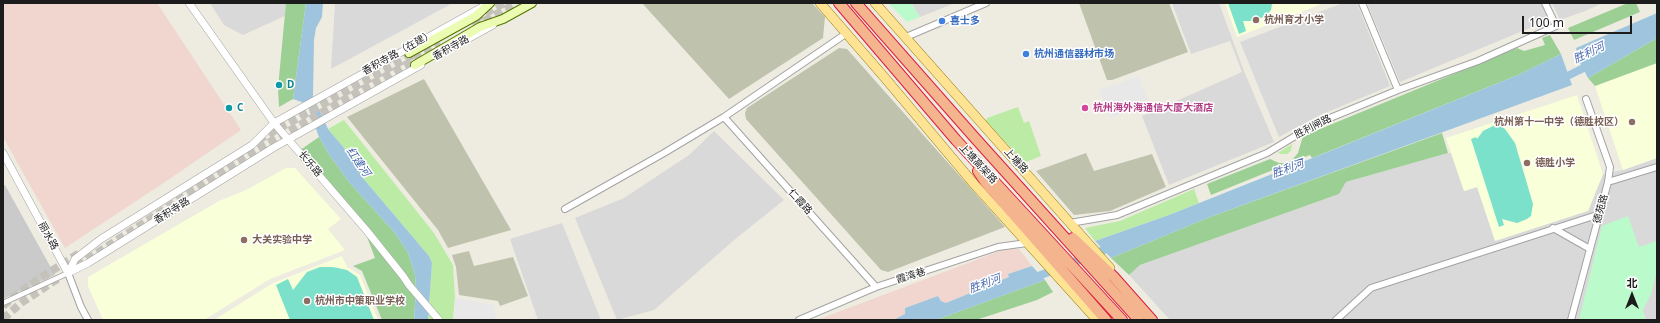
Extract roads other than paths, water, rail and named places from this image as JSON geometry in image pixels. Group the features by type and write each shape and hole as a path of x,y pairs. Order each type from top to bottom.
{"highway":[{"name":"上塘高架路","path":"839,3 956,140 1122,320"},
{"name":"上塘高架路","path":"856,3 1139,320"},
{"path":"975,138 1014,174 1076,240 1113,276 1152,320"},
{"path":"956,140 986,183 1106,320"}],"main road":[{"name":"香积寺路","path":"503,19 532,3"},
{"path":"820,3 974,184 1097,320"},
{"name":"上塘路","path":"875,3 1156,320"},
{"path":"409,53 476,16 488,4"},
{"path":"415,65 480,27 503,19"}],"street":[{"name":"长乐路","path":"189,3 274,123 367,231 409,285 439,320"},
{"path":"906,37 986,3"},
{"path":"1362,3 1398,90"},
{"name":"胜利闸路","path":"1070,223 1116,215 1267,153 1312,126 1398,90 1478,61 1556,26 1545,3"},
{"name":"香积寺路（在建）","path":"307,104 488,4"},
{"name":"香积寺路","path":"68,273 88,263 289,139 503,19"},
{"path":"565,209 724,117 847,33"},
{"name":"德苑路","path":"1572,320 1608,182 1610,167 1586,98"},
{"name":"香积寺路","path":"68,273 75,259 101,239 252,145 274,123 307,104"},
{"name":"仁霞路","path":"724,117 876,287"},
{"name":"丽水路","path":"3,153 68,273 81,307 88,320"},
{"path":"1608,182 1657,167"},
{"path":"1336,320 1371,288 1552,228 1600,214"},
{"path":"1552,228 1590,249"},
{"name":"霞湾巷","path":"799,320 876,287 998,247 1027,244"},
{"path":"3,303 68,273"}],"water":[{"path":"306,3 323,3 322,17 316,28 314,40 313,96 328,129 350,155 362,177 429,256 432,263 428,320 414,320 416,289 415,275 408,253 395,233 349,182 328,153 319,137 307,104 293,99"},
{"path":"1657,13 1657,38 1588,78 1580,63 1576,48"},
{"path":"1561,54 1572,85 1210,217 1111,258 1095,241 1169,215 1335,149 1518,75"},
{"path":"1032,266 1045,280 936,320 893,320 905,314 905,308 938,296 941,301 946,303 1009,277 1008,274"}],"waterway":[{"name":"胜利河","path":"1559,80 1592,64"},
{"name":"胜利河","path":"1031,279 1114,246"}],"tunnel":[{"path":"475,19 504,3"},
{"path":"474,27 516,3"},
{"path":"77,266 261,147 441,45"},
{"path":"258,140 418,52"},
{"path":"3,306 25,288 81,252"},
{"path":"3,319 21,303 59,278"}],"place":[{"name":"杭州育才小学","path":"1256,20"},
{"name":"喜士多","path":"942,21"},
{"name":"杭州通信器材市场","path":"1026,54"},
{"name":"D","path":"279,85"},
{"name":"C","path":"229,108"},
{"name":"杭州海外海通信大厦大酒店","path":"1085,108"},
{"name":"杭州第十一中学（德胜校区）","path":"1632,122"},
{"name":"德胜小学","path":"1527,163"},
{"name":"大关实验中学","path":"244,240"},
{"name":"杭州市中策职业学校","path":"307,301"}],"water label":[{"name":"红建河","path":"358,162"}]}
